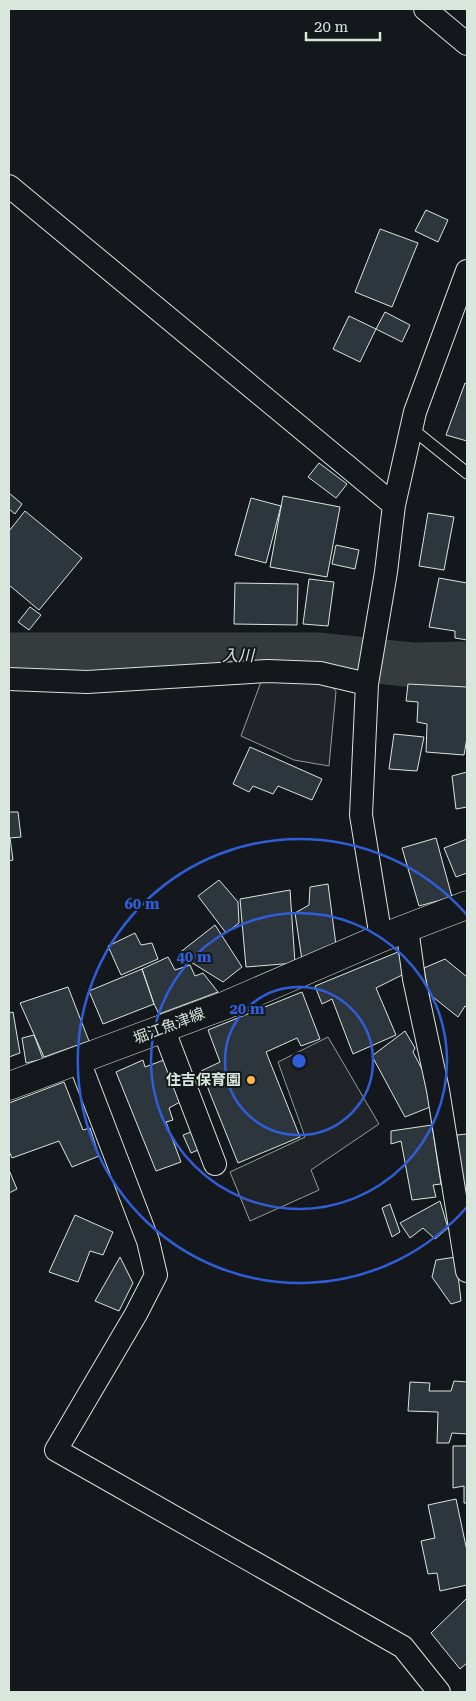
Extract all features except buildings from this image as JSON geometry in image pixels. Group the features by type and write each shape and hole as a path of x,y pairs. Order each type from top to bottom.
{"main road":[{"name":"堀江魚津線","path":"9,1086 226,1005 381,938 467,905"}],"street":[{"path":"425,9 467,44"},
{"path":"9,186 394,505"},
{"path":"381,938 361,814 367,684 386,572 394,505 415,412 467,270"},
{"path":"9,679 87,682 267,671 320,673 367,684"},
{"path":"407,928 414,979 438,1090 467,1271"},
{"path":"163,1028 215,1164"},
{"path":"79,1061 148,1241 156,1275 136,1314 56,1450 403,1646 439,1692"}],"lane":[{"path":"412,428 467,473"}],"shaded area":[{"path":"262,679 328,683 336,691 329,766 294,760 241,736"},
{"path":"328,1037 379,1124 311,1170 319,1190 250,1221 230,1172 305,1137 278,1062"}],"waterway":[{"name":"入川","path":"9,655 320,655 414,665 467,664"}],"place":[{"name":"住吉保育園","path":"251,1080"}]}
